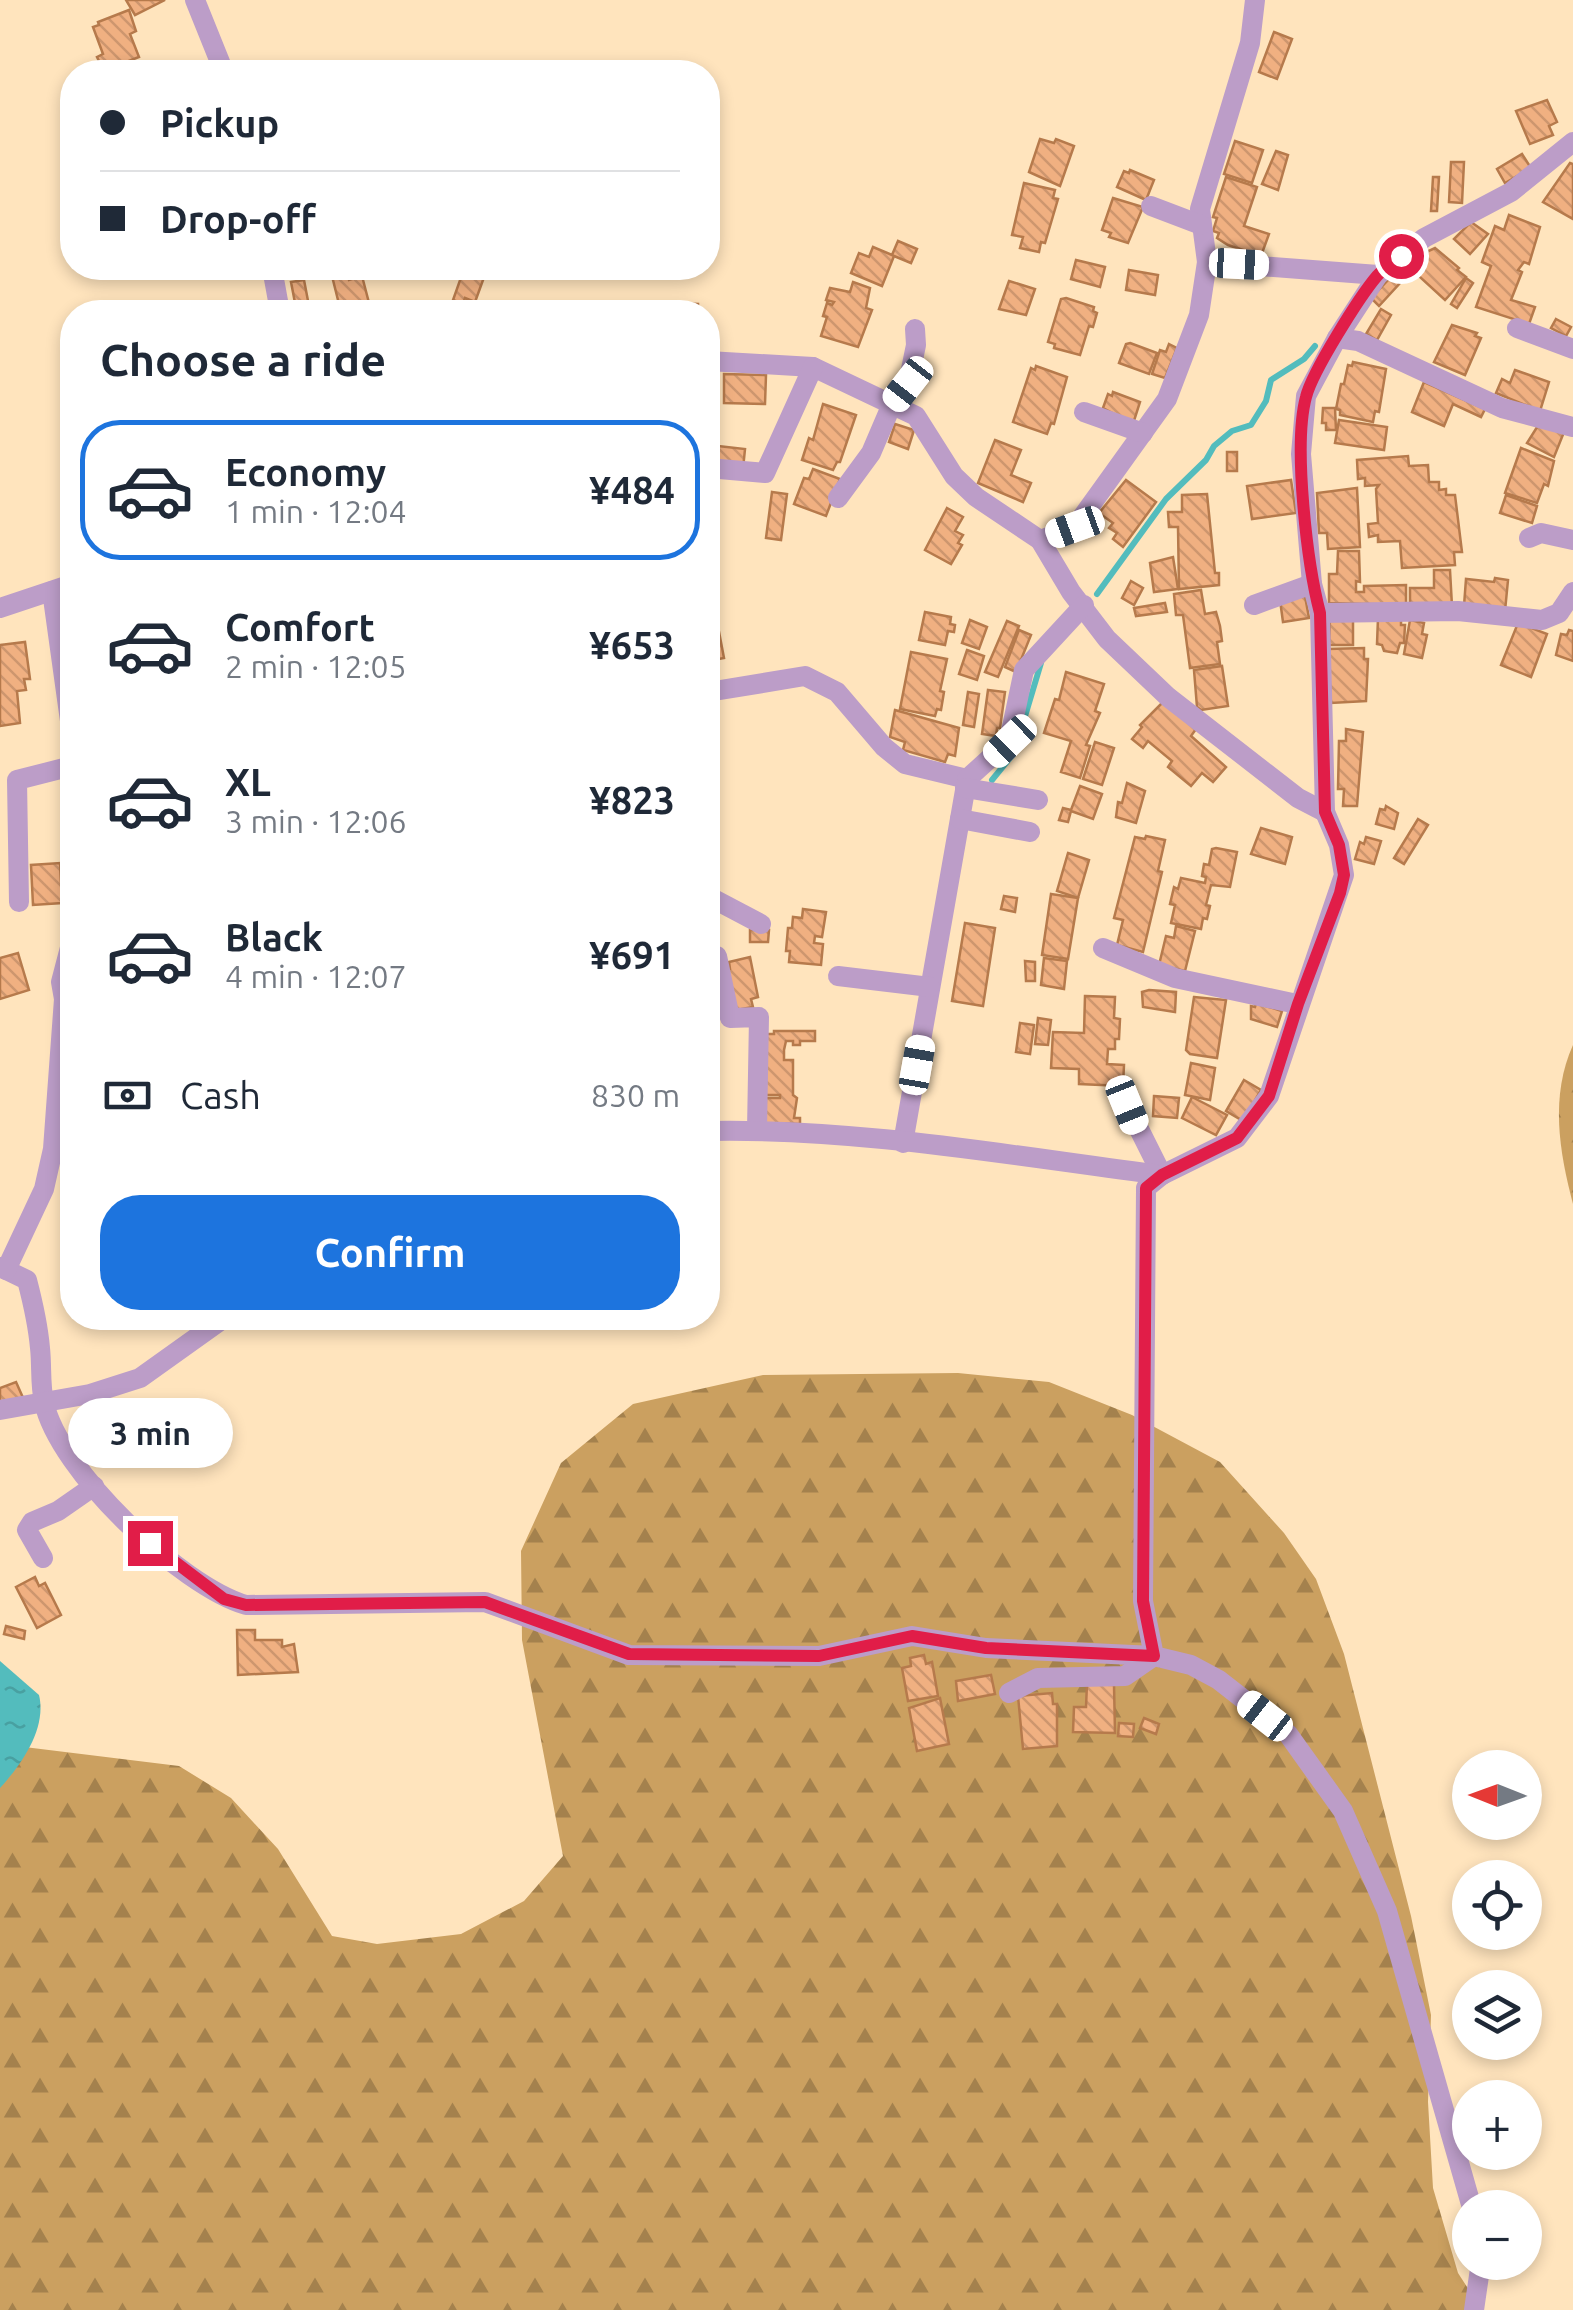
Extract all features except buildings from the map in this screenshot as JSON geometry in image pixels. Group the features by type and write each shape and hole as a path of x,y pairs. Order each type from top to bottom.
{"street":[{"path":"195,0 219,60"},
{"path":"1040,540 1075,527 1167,399 1200,315 1207,262 1200,209 1250,43 1255,0"},
{"path":"1154,1656 1143,1601 1146,1188 1162,1175 1237,1138 1269,1096 1344,875 1339,845 1325,812 1320,613 1312,584 1300,454 1306,396 1337,338 1378,275 1424,238 1511,192 1573,142"},
{"path":"1151,206 1201,225"},
{"path":"1207,262 1378,275"},
{"path":"838,498 871,453 892,404 908,384 916,346 915,328"},
{"path":"1517,328 1573,348"},
{"path":"1337,338 1358,342 1502,408 1573,428"},
{"path":"720,362 813,367 916,416 954,476 976,497 1040,540 1071,592 1107,639 1168,698 1298,798 1325,812"},
{"path":"720,469 764,474 813,367"},
{"path":"1084,412 1142,433"},
{"path":"1529,538 1540,533 1573,540"},
{"path":"1254,605 1312,584"},
{"path":"0,608 60,588"},
{"path":"1320,613 1458,610 1542,620 1558,614 1573,592"},
{"path":"904,1142 966,784 1010,741 1024,670 1084,605"},
{"path":"720,690 805,676 837,692 884,747 905,764 966,784 1038,800"},
{"path":"19,902 17,780 60,769"},
{"path":"960,819 1030,832"},
{"path":"720,902 761,924"},
{"path":"1103,948 1174,978 1298,1004"},
{"path":"720,966 730,1018 759,1017 756,1130"},
{"path":"838,976 930,987"},
{"path":"1127,1105 1162,1175"},
{"path":"720,1131 904,1142 1162,1175"},
{"path":"60,1135 44,1188 3,1269 26,1280 36,1312 44,1404 60,1441 128,1526 193,1578 224,1599 246,1605 485,1602 629,1654 819,1656 912,1636 986,1648 1154,1656 1191,1665 1219,1680 1288,1734 1342,1811 1387,1911 1467,2190"},
{"path":"0,1410 44,1404 140,1378 207,1330"},
{"path":"43,1558 27,1530 32,1522 58,1511 94,1486"},
{"path":"1009,1693 1038,1678 1125,1676 1154,1656"},
{"path":"1474,2310 1478,2280"}],"green space":[{"path":"1573,1045 1573,1204 1564,1164 1559,1104"},
{"path":"958,1373 1049,1382 1132,1415 1220,1462 1284,1533 1316,1579 1344,1654 1411,1916 1431,2015 1428,2102 1433,2188 1452,2253 1452,2280 1463,2280 1482,2310 0,2310 0,1744 179,1766 231,1798 278,1849 332,1936 377,1944 461,1934 524,1901 563,1856 522,1640 521,1551 561,1463 633,1404 763,1375"}],"water":[{"path":"0,1661 39,1695 41,1707 31,1745 0,1788"}],"waterway":[{"path":"1097,594 1166,499 1206,460 1214,446 1232,431 1251,425 1266,401 1271,380 1304,359 1315,346"},
{"path":"992,780 1014,753 1041,663"}],"route":[{"path":"150,1543 224,1599 246,1605 485,1602 629,1654 819,1656 912,1636 986,1648 1154,1656 1143,1601 1146,1188 1162,1175 1237,1138 1252,1122 1269,1096 1340,893 1344,875 1339,845 1325,812 1320,613 1312,584 1300,454 1306,396 1337,338 1378,275 1401,256"}]}
